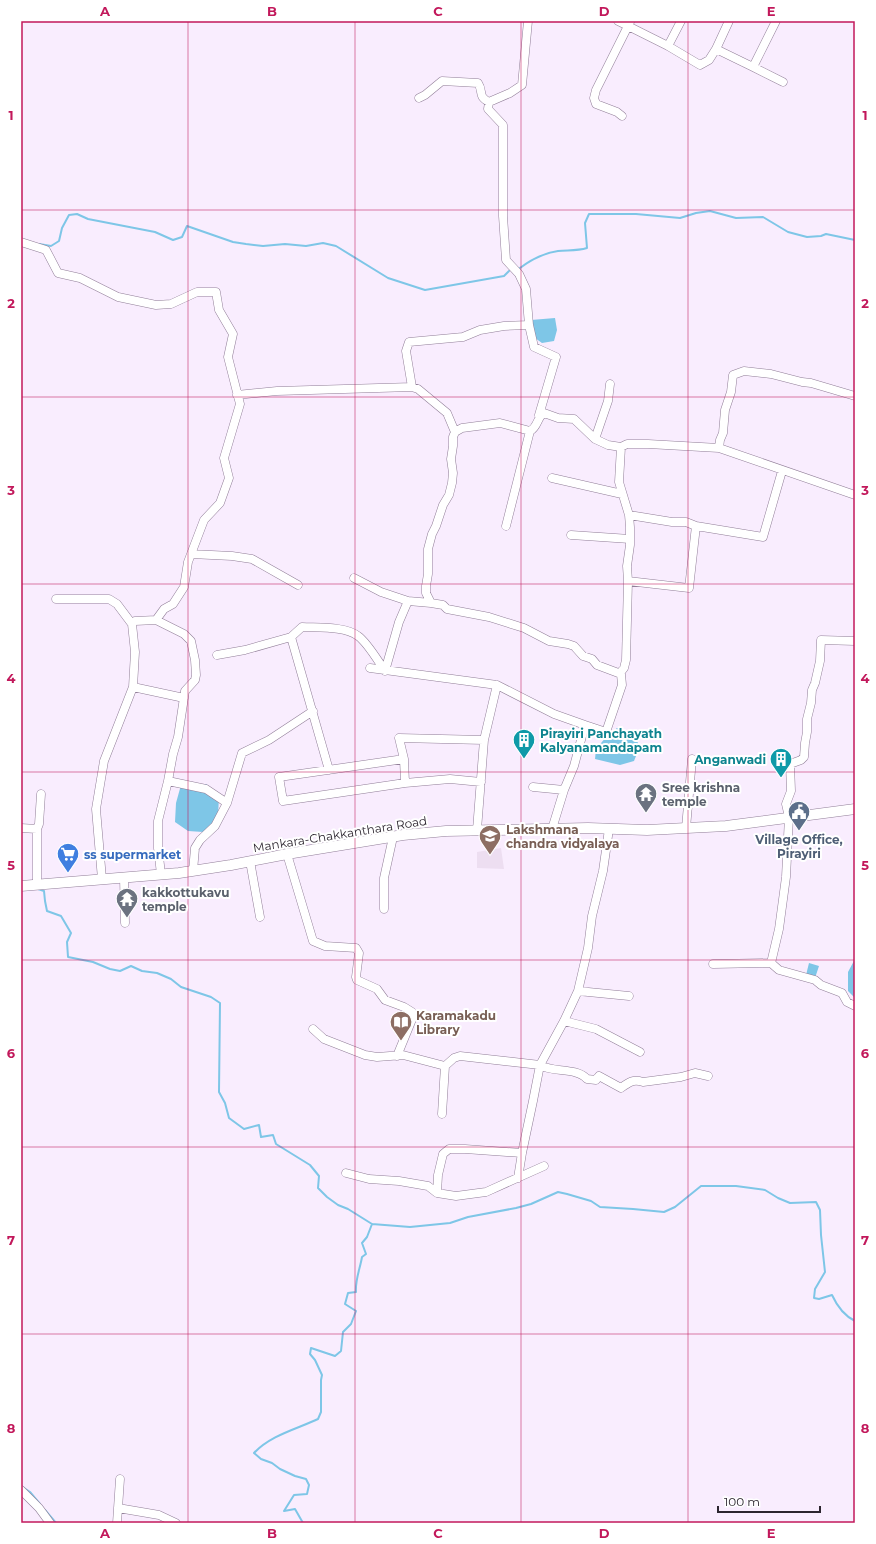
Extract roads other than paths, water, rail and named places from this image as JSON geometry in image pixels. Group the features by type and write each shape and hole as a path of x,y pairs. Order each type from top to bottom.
{"main road":[{"name":"Mankara-Chakkanthara Road","path":"21,886 193,871 393,837 446,831 552,829 647,830 726,826 855,809"}],"street":[{"path":"419,98 442,81 466,81 478,83 480,86 481,96 489,102 510,93 522,85 528,21"},
{"path":"618,21 629,23 700,65 708,60 716,49 728,21"},
{"path":"668,46 681,21"},
{"path":"753,67 776,21"},
{"path":"622,116 617,112 596,104 594,98 596,90 629,23"},
{"path":"716,49 783,82"},
{"path":"489,102 488,109 503,125 506,260 519,274 526,289 529,324 534,347 556,357 539,415 534,429 530,431 506,526"},
{"path":"21,242 46,250 58,273 80,278 118,296 156,304 171,304 197,292 216,292 219,310 233,334 228,357 240,404 224,458 228,478 220,503 204,520 191,554 184,587 173,604 164,609 156,620"},
{"path":"412,387 406,351 409,342 464,337 480,330 529,324"},
{"path":"719,448 723,433 725,410 731,392 734,375 744,371 771,374 802,382 812,382 855,396"},
{"path":"595,439 608,401 610,384"},
{"path":"237,395 277,391 412,387 418,389 447,413 455,432"},
{"path":"539,415 544,413 558,418 574,419 595,439 608,445 621,447 627,444 648,444 719,448 782,471 855,494"},
{"path":"432,603 426,593 429,545 443,505 449,495 452,483 452,437 455,432 462,428 500,423 530,431"},
{"path":"620,673 624,668 626,660 627,566 630,539 629,515 619,482 621,447"},
{"path":"629,515 672,522 686,522 696,526 763,537 782,471"},
{"path":"552,478 622,494"},
{"path":"628,581 689,588 696,526"},
{"path":"571,535 630,539"},
{"path":"191,554 232,556 252,559 298,585"},
{"path":"354,578 381,592 408,601 443,605 452,611 481,615 524,628 549,642 574,646 583,656 592,659 597,665 620,673"},
{"path":"56,598 109,598 117,604 132,624 135,652 133,687 104,761 96,809 102,879"},
{"path":"386,671 399,622 408,601"},
{"path":"132,624 136,621 156,620 184,634 191,641 195,660 195,680 185,691 178,737 171,760 168,781 158,821 157,830 161,874"},
{"path":"217,655 245,650 291,637 302,627 325,628 351,632 359,637 386,671"},
{"path":"291,637 329,770"},
{"path":"771,963 779,929 786,877 789,817 786,804 791,791 790,764 801,760 804,756 807,732 806,719 812,703 812,690 820,661 821,640 855,641"},
{"path":"370,668 497,685 554,714 606,732 622,685 620,673"},
{"path":"477,830 484,740 497,685"},
{"path":"133,687 184,698"},
{"path":"193,871 195,848 200,840 215,826 227,803 242,753 269,740 313,710"},
{"path":"552,829 564,790 574,766 585,725"},
{"path":"405,783 404,759 399,738 484,740"},
{"path":"404,759 279,777 283,802 405,783 450,779 481,782"},
{"path":"686,828 688,789 692,759"},
{"path":"168,781 206,788 227,803"},
{"path":"533,787 564,790"},
{"path":"37,884 37,829 39,824 41,794"},
{"path":"21,828 37,829"},
{"path":"518,1178 540,1065 564,1021 578,991 588,948 592,916 603,871 609,829"},
{"path":"384,909 384,878 393,837"},
{"path":"287,854 314,941 325,946 356,948 358,953 357,980 377,989 385,1000 404,1007 412,1012 413,1017 397,1056"},
{"path":"250,861 260,917"},
{"path":"124,877 125,923"},
{"path":"713,964 771,963 779,970 815,980 821,985 842,993 847,1002 855,1006"},
{"path":"578,991 629,996"},
{"path":"564,1021 596,1029 640,1052"},
{"path":"314,1029 324,1039 365,1055 376,1057 403,1055 445,1066"},
{"path":"442,1114 445,1066 454,1058 460,1056 540,1065 546,1068 583,1075 587,1079 596,1080 599,1076 622,1088 630,1081 637,1080 643,1082 681,1077 695,1073 708,1076"},
{"path":"437,1194 438,1175 443,1154 449,1149 522,1153"},
{"path":"346,1173 428,1186 437,1194 456,1196 486,1192 544,1166"},
{"path":"117,1523 120,1479"},
{"path":"21,1490 39,1508 50,1523"},
{"path":"118,1508 160,1515 176,1523"}],"water":[{"path":"555,318 557,330 554,341 542,343 535,338 531,320"},
{"path":"617,728 631,732 640,746 634,761 620,765 595,759 596,749 607,736"},
{"path":"206,784 219,796 218,817 203,832 188,831 175,822 176,803 181,785"},
{"path":"855,959 855,998 848,991 848,972"},
{"path":"809,963 819,966 815,978 806,975"}],"waterway":[{"path":"520,268 533,259 547,253 587,248 585,223 589,214 636,214 680,218 696,213 710,211 736,218 763,217 788,232 807,237 826,234 855,240"},
{"path":"39,244 51,246 59,241 62,228 69,215 77,214 88,219 155,232 173,240 182,237 187,226 233,242 246,244 263,246 285,244 306,246 323,243 336,246 388,278 425,290 504,276 509,271"},
{"path":"38,889 44,891 47,911 61,916 71,933 67,942 68,957 93,962 110,969 120,971 131,966 142,971 157,973 171,979 181,987 211,997 220,1003 219,1092 225,1103 229,1118 244,1129 259,1125 261,1137 273,1135 276,1144 310,1165 319,1176 318,1188 327,1197 338,1205 348,1209 372,1224 410,1227 450,1223 468,1217 531,1204 558,1192 591,1201 600,1207 664,1212 675,1207 701,1186 736,1186 765,1190 790,1203 816,1202 820,1210 825,1272 815,1289 814,1298 819,1299 832,1295 841,1310 855,1321"},
{"path":"303,1523 295,1509 284,1511 294,1495 307,1494 309,1485 306,1479 280,1469 272,1463 261,1459 254,1453 276,1437 318,1419 321,1412 322,1375 315,1360 310,1354 311,1348 335,1356 341,1351 343,1332 351,1324 356,1311 345,1304 348,1293 356,1292 357,1279 362,1257 366,1254 362,1243 367,1237 372,1224"},
{"path":"21,1486 30,1492 40,1504"},
{"path":"45,1510 56,1523"}],"place":[{"name":"Pirayiri Panchayath Kalyanamandapam","path":"524,760"},
{"name":"Anganwadi","path":"781,778"},
{"name":"Sree krishna temple","path":"646,814"},
{"name":"Village Office, Pirayiri","path":"799,832"},
{"name":"Lakshmana chandra vidyalaya","path":"490,856"},
{"name":"ss supermarket","path":"68,874"},
{"name":"kakkottukavu temple","path":"127,918"},
{"name":"Karamakadu Library","path":"401,1042"}]}
